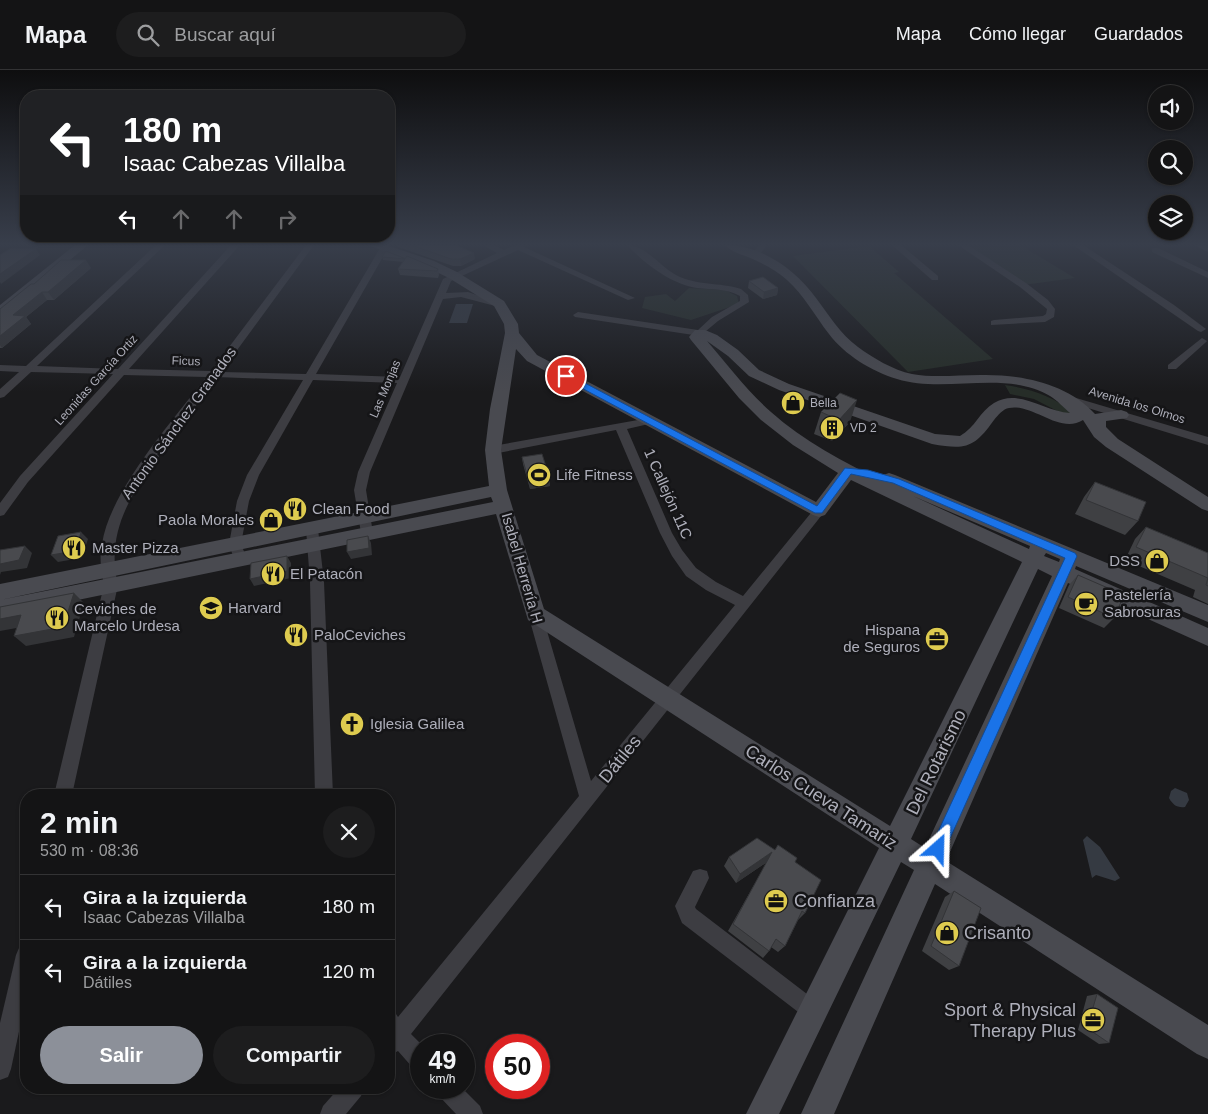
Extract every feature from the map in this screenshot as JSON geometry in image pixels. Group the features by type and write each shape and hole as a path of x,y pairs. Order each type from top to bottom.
{"street":[{"path":"0,311 22,294"},
{"path":"0,395 109,294"},
{"name":"Leonidas García Ortiz","path":"0,512 24,479 191,294"},
{"name":"Antonio Sánchez Granados","path":"64,789 109,578 107,544 113,521 121,502 137,477 274,294"},
{"path":"237,552 245,495 253,475 353,294"},
{"name":"Las Monjas","path":"366,526 360,490 364,472 440,294"},
{"path":"438,298 462,294 499,304"},
{"path":"483,294 499,304 511,324 512,333 532,358 819,511"},
{"path":"622,294 631,298"},
{"path":"741,294 744,295 745,302 741,306 715,318 696,336 756,406 776,424 813,451 848,470 896,481 1067,564 1208,614"},
{"path":"805,294 841,339 851,348 892,372 921,381 982,378 1008,381 1058,395 1085,410 1100,433 1112,443 1208,505"},
{"path":"994,323 1045,320 1051,314 1051,309 1034,294"},
{"path":"1152,294 1205,330"},
{"path":"578,315 700,332 712,338 754,372 784,387 932,439 950,443 962,442 975,437 992,412 1003,404 1026,405 1071,419 1078,416 1078,412 1058,395"},
{"path":"1172,367 1205,342 1192,334 1194,330 1205,330"},
{"name":"Isabel Herrería H","path":"512,333 498,409 493,450 501,498 588,798"},
{"path":"506,370 517,361 532,358"},
{"name":"Ficus","path":"0,368 402,380"},
{"name":"Avenida los Olmos","path":"1058,395 1208,441"},
{"path":"1045,411 1149,467"},
{"path":"1100,433 1097,424 1100,417 1121,415"},
{"path":"493,450 649,421"},
{"name":"1 Callejón 11C","path":"620,426 666,534 677,553 691,572 711,586 744,602"},
{"name":"Dátiles","path":"395,1030 588,798 819,511 848,470"},
{"path":"0,608 109,578 501,498"},
{"path":"313,537 324,789"},
{"name":"Del Rotarismo","path":"762,1114 896,845 1037,551"},
{"path":"1067,564 1208,637"},
{"path":"817,1114 1067,564"},
{"path":"0,592 109,578"},
{"name":"Carlos Cueva Tamariz","path":"535,614 1208,1044"},
{"path":"700,878 685,906 689,916 813,1011"},
{"path":"0,1069 20,981"},
{"path":"395,1037 410,1050"},
{"path":"330,1114 348,1094"},
{"path":"458,1099 472,1114"}],"shaded area":[{"path":"666,294 675,301 683,294 732,294 737,296 739,304 691,320 642,308 645,297"},
{"path":"830,294 918,294 993,359 908,372"},
{"path":"456,304 473,304 467,323 449,323"},
{"path":"1005,385 1041,394 1058,402 1074,413 1061,413 1034,399 1010,394"},
{"path":"1175,788 1187,793 1189,800 1185,807 1176,805 1169,798 1171,791"},
{"path":"1087,836 1100,847 1120,878 1115,881 1096,875 1092,878 1083,840"}],"building":[{"path":"19,294 40,294 13,315 25,316 0,336 0,309"},
{"path":"840,393 857,400 839,420 821,412"},
{"name":"Life Fitness","path":"542,454 550,479 529,482 522,457"},
{"path":"1095,482 1146,502 1138,521 1086,500"},
{"path":"1146,527 1208,553 1208,578 1136,547"},
{"path":"81,532 77,547 70,548 69,552 51,555 58,536"},
{"path":"368,536 369,548 347,552 347,540"},
{"path":"25,546 19,560 0,564 0,550"},
{"path":"287,556 287,571 250,579 251,563"},
{"path":"1078,575 1124,595 1114,618 1068,597"},
{"path":"74,593 63,627 14,636 21,615 0,619 0,607"},
{"name":"Confianza","path":"757,838 775,850 778,845 797,858 795,862 821,880 805,913 802,911 785,946 776,939 769,951 733,924 772,852 740,874 729,857"},
{"name":"Crisanto","path":"954,891 981,908 959,966 931,946"},
{"path":"1097,994 1118,1008 1109,1043 1087,1028"}],"place":[{"name":"Bella","path":"793,403"},
{"name":"VD 2","path":"832,428"},
{"name":"Life Fitness","path":"539,475"},
{"name":"Clean Food","path":"295,509"},
{"name":"Paola Morales","path":"271,520"},
{"name":"Master Pizza","path":"74,548"},
{"name":"DSS","path":"1157,561"},
{"name":"El Patacón","path":"273,574"},
{"name":"Pastelería Sabrosuras","path":"1086,604"},
{"name":"Harvard","path":"211,608"},
{"name":"Ceviches de Marcelo Urdesa","path":"57,618"},
{"name":"PaloCeviches","path":"296,635"},
{"name":"Hispana de Seguros","path":"937,639"},
{"name":"Iglesia Galilea","path":"352,724"},
{"name":"Confianza","path":"776,901"},
{"name":"Crisanto","path":"947,933"},
{"name":"Sport & Physical Therapy Plus","path":"1093,1020"}],"route":[{"path":"566,376 819,511 848,470 896,481 1071,556 938,849"}]}
